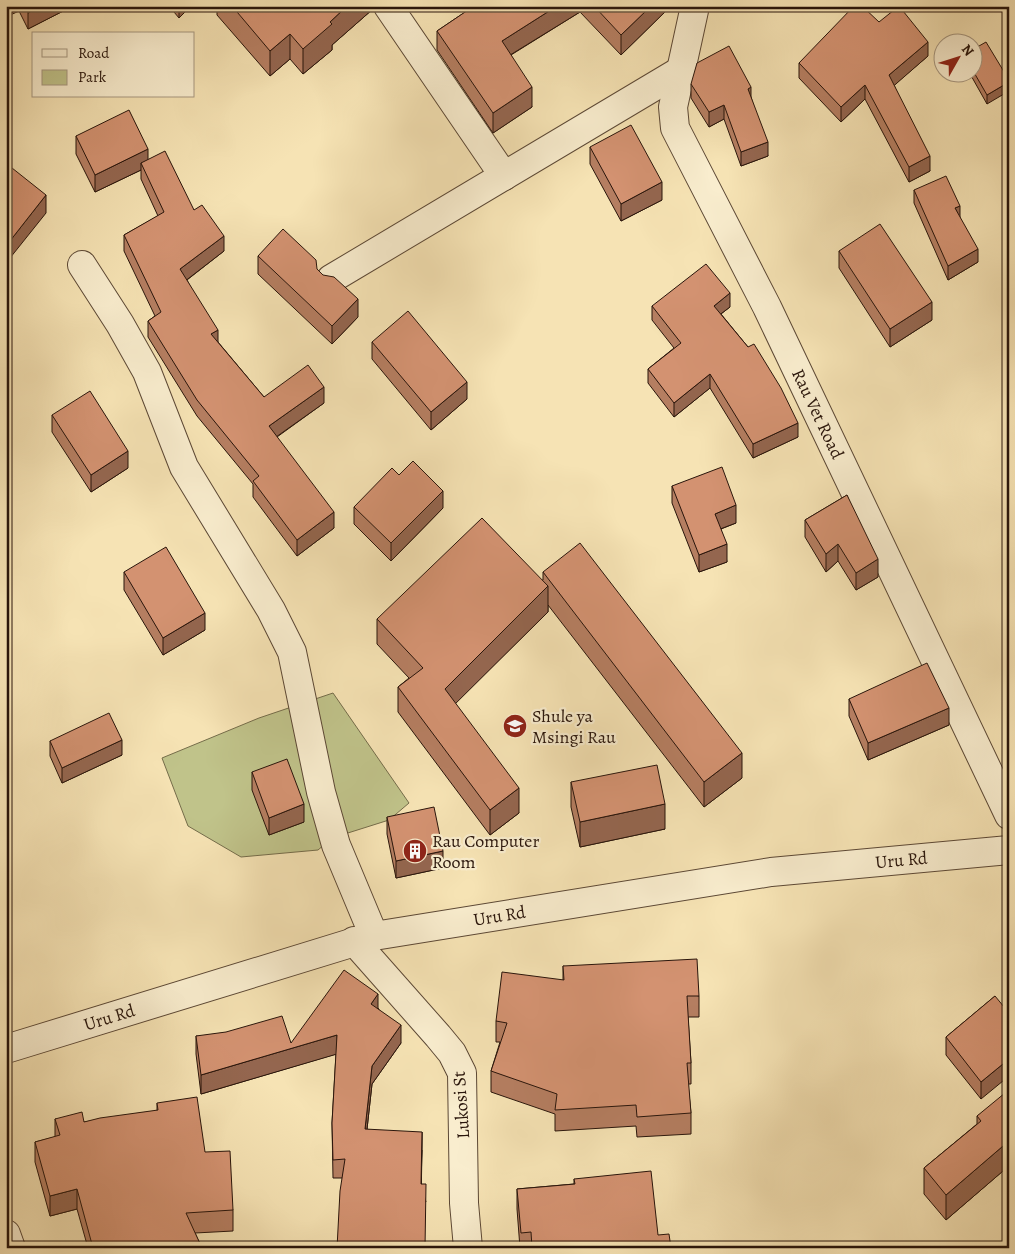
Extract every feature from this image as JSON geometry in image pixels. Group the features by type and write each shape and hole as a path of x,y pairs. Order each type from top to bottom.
{"street":[{"path":"388,6 504,176"},
{"name":"Rau Vet Road","path":"695,6 673,107 675,128 767,307 1009,815"},
{"path":"331,279 680,71"},
{"name":"Lukosi St","path":"82,265 120,324 147,372 184,467 271,610 292,652 321,792 364,938 452,1053 462,1073 464,1203 468,1248"},
{"name":"Uru Rd","path":"6,1049 364,938 770,872 1009,850"},
{"path":"6,1234 11,1248"}],"green space":[{"path":"333,693 409,803 389,820 332,838 318,850 241,857 188,826 162,758 259,718"}],"building":[{"path":"25,6 40,6 28,13"},
{"path":"232,6 347,6 330,22 332,24 303,49 290,34 270,51"},
{"path":"474,6 557,6 502,41 532,87 493,113 437,31"},
{"path":"594,6 651,6 621,35"},
{"path":"854,6 862,6 879,22 899,6 928,42 889,75 930,156 909,167 865,85 841,107 799,63"},
{"path":"986,42 1009,80 1009,82 987,95 980,82 982,82 982,44"},
{"path":"729,46 751,87 748,89 768,142 741,152 724,105 709,112 691,84 697,63"},
{"path":"129,110 148,149 95,175 76,136"},
{"path":"631,125 662,182 621,204 590,147"},
{"path":"165,151 194,210 202,205 224,236 180,269 218,330 211,334 264,397 308,365 324,387 269,426 334,512 297,540 253,481 259,476 197,400 148,321 161,312 124,235 164,212 141,163"},
{"path":"6,165 46,195 6,246"},
{"path":"946,176 960,206 955,208 978,249 948,266 914,190"},
{"path":"880,224 932,302 890,329 839,251"},
{"path":"283,229 316,260 317,269 323,275 334,277 358,299 332,326 258,256"},
{"path":"706,264 730,293 714,306 748,347 754,344 781,388 798,423 753,444 710,374 674,403 648,369 681,343 652,306"},
{"path":"408,311 467,382 431,412 372,342"},
{"path":"90,391 128,451 91,475 52,415"},
{"path":"413,461 443,491 391,543 354,507 392,468 399,475"},
{"path":"722,467 736,505 715,514 727,544 699,555 672,486"},
{"path":"847,495 878,559 856,573 838,544 826,554 805,520"},
{"path":"482,518 548,586 445,689 519,788 490,810 398,687 423,668 377,619"},
{"path":"580,543 742,753 704,782 543,572"},
{"path":"166,547 205,613 163,638 124,572"},
{"path":"927,663 949,708 868,743 849,699"},
{"path":"109,713 122,740 62,768 50,741"},
{"path":"287,759 304,804 269,818 252,772"},
{"path":"657,765 665,804 580,822 571,782"},
{"path":"434,807 443,851 396,861 387,817"},
{"path":"697,959 699,996 687,996 691,1063 687,1063 691,1113 637,1117 636,1105 555,1110 557,1094 491,1071 507,1023 496,1021 502,972 564,980 563,966"},
{"path":"344,970 378,994 371,1004 401,1025 372,1066 365,1129 422,1132 421,1184 426,1184 425,1248 337,1248 340,1191 345,1159 333,1160 332,1123 337,1035 201,1075 196,1036 226,1032 282,1016 291,1043"},
{"path":"995,996 1009,1013 1009,1059 981,1082 946,1037"},
{"path":"1005,1093 1009,1097 1009,1153 1003,1146 946,1195 924,1168 981,1121 977,1116"},
{"path":"197,1097 205,1152 230,1151 233,1210 186,1213 202,1248 93,1248 77,1189 50,1196 35,1142 60,1135 55,1119 82,1112 84,1122 158,1110 157,1103"},
{"path":"651,1171 658,1235 669,1234 671,1248 532,1248 531,1232 521,1233 517,1189 575,1184 574,1179"}],"place":[{"name":"Shule ya Msingi Rau","path":"515,726"},
{"name":"Rau Computer Room","path":"415,851"}]}
